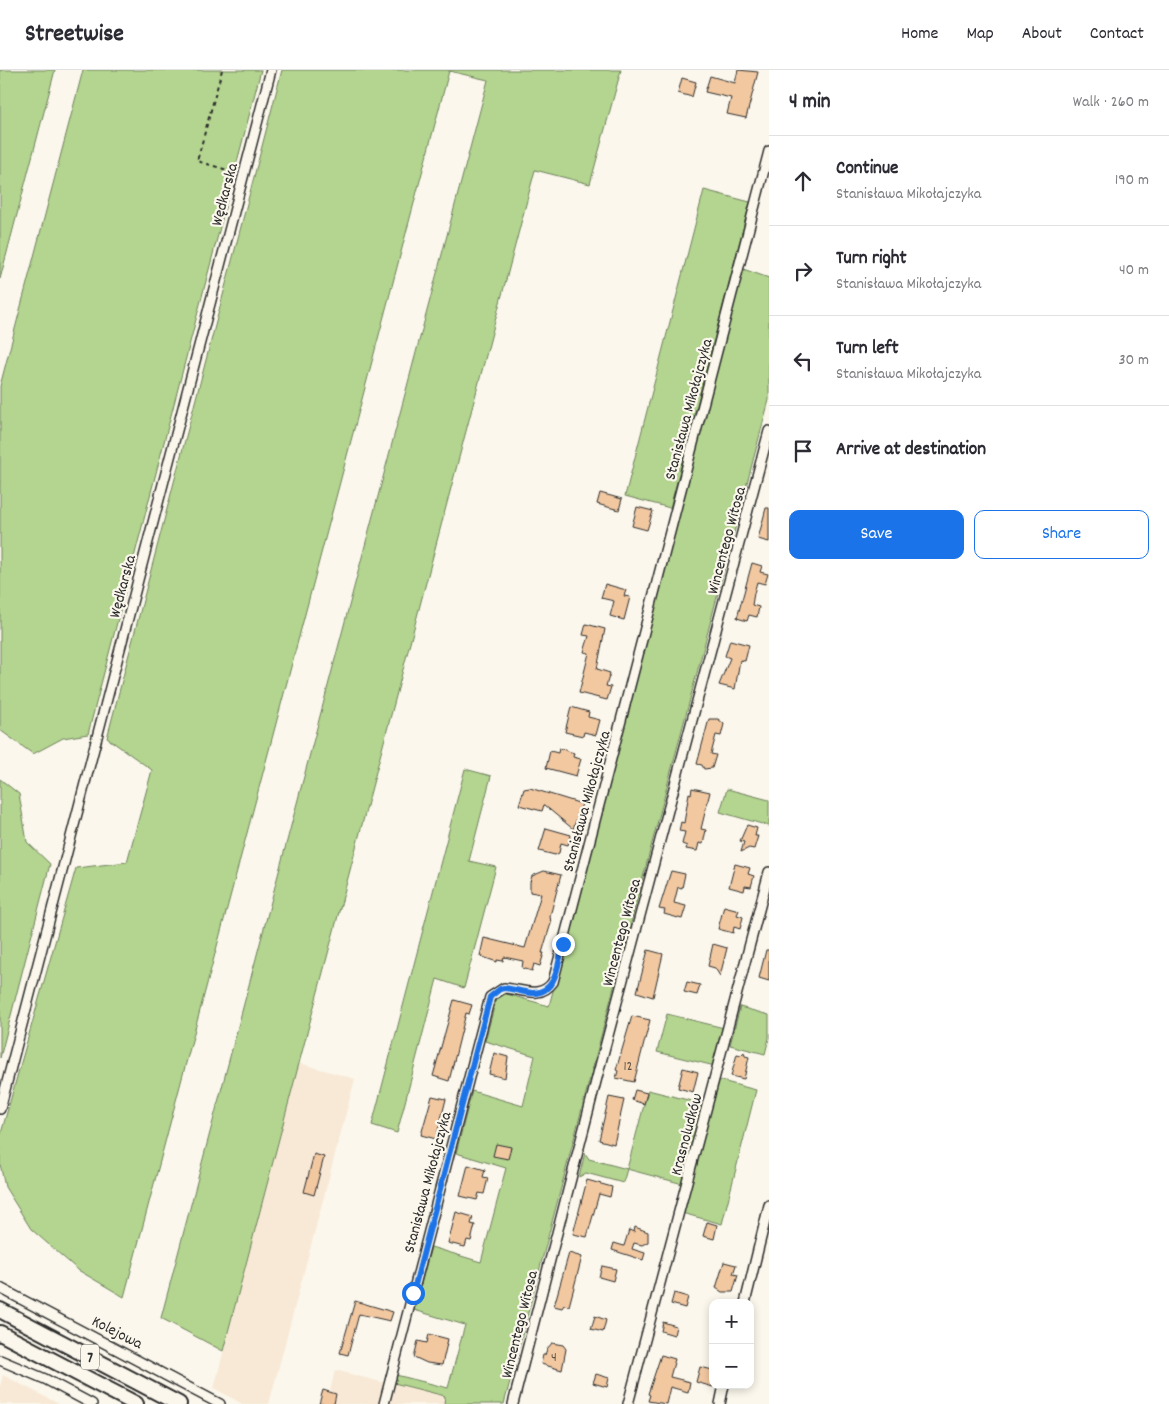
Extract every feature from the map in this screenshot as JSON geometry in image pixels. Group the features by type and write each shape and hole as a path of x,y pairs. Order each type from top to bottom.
{"highway":[{"name":"7","path":"0,1310 179,1404"},
{"name":"7","path":"0,1333 136,1404"}],"street":[{"name":"Wędkarska","path":"0,1109 271,70"},
{"name":"Stanisława Mikołajczyka","path":"384,1404 490,997 504,988 537,993 549,988 553,982 769,151"},
{"name":"Wincentego Witosa","path":"513,1404 604,1052 769,431"},
{"name":"Wincentego Witosa","path":"759,468 769,470"},
{"name":"Krasnoludków","path":"628,1404 769,872"},
{"path":"746,1299 769,1205"},
{"name":"Kolejowa","path":"0,1288 220,1404"},
{"path":"0,1360 45,1379 92,1404"},
{"path":"720,1404 723,1389"}],"path":[{"path":"222,70 198,161 244,175"}],"shaded area":[{"path":"299,1063 355,1079 269,1404 242,1404 214,1388"},
{"path":"335,1370 385,1383 379,1404 327,1404"},
{"path":"3,1375 59,1404 0,1404 0,1386"},
{"path":"394,1383 446,1396 444,1404 388,1404"}],"green space":[{"path":"0,70 55,70 0,279"},
{"path":"83,70 261,70 88,734 63,738 33,754 0,730 0,386"},
{"path":"282,70 621,70 590,184 535,170 223,1351 161,1318 488,80 449,71 124,1297 78,1270 31,1229 5,1187 0,1164 0,1137 76,868 127,862 152,770 107,738"},
{"path":"704,190 750,202 670,508 625,496"},
{"path":"743,269 769,278 769,400 504,1404 444,1404 445,1396 394,1383 396,1375 448,1388 465,1325 414,1310 431,1247 481,1262 506,1168 456,1153 472,1091 523,1106 535,1056 485,1041 497,996 503,993 549,1006"},
{"path":"465,769 491,776 469,861 496,867 464,988 437,979 397,1133 372,1125"},
{"path":"0,779 19,794 27,842 50,864 0,1058"},
{"path":"727,789 769,800 769,826 720,812"},
{"path":"740,1007 769,1015 769,1038 765,1054 730,1045"},
{"path":"667,1014 724,1028 715,1066 657,1052"},
{"path":"718,1080 756,1090 722,1224 682,1213"},
{"path":"648,1090 704,1104 683,1184 627,1169"},
{"path":"585,1153 589,1159 627,1169 623,1183 586,1173 579,1177"}],"building":[{"path":"738,70 758,72 746,118 727,114 731,98 705,92 710,76 735,83"},
{"path":"682,78 696,82 692,97 678,93"},
{"path":"600,493 622,499 619,510 597,504"},
{"path":"637,507 653,511 647,530 632,526"},
{"path":"766,508 769,508 769,542 758,539"},
{"path":"752,563 762,566 760,572 768,574 765,584 757,582 754,593 752,605 759,607 757,617 749,615 747,621 737,618"},
{"path":"605,584 626,590 624,596 630,597 624,620 610,616 614,601 601,598"},
{"path":"586,624 605,629 597,669 610,673 606,686 611,687 607,700 579,693 589,653 584,652 589,636 583,635"},
{"path":"730,640 749,645 745,661 740,660 735,689 719,685 730,658 725,656"},
{"path":"571,707 589,712 588,717 600,720 596,735 584,732 583,736 565,732"},
{"path":"709,719 718,719 724,724 721,736 716,735 711,754 716,755 712,768 704,769 702,765 697,764"},
{"path":"559,748 574,753 573,757 581,759 576,776 546,768 550,751 558,753"},
{"path":"530,788 582,804 573,829 544,805 542,811 519,805 524,789"},
{"path":"692,788 710,792 701,829 706,830 703,844 699,843 697,851 686,849 687,846 682,844 685,832 679,831 681,822 684,823 689,793 691,794"},
{"path":"747,825 757,828 755,836 758,836 754,849 749,848 741,852 744,842 740,841"},
{"path":"546,828 571,835 568,845 561,843 559,853 555,855 539,851"},
{"path":"735,864 750,868 748,874 754,876 751,887 745,886 744,891 729,887"},
{"path":"544,871 561,875 540,966 534,964 532,971 522,968 523,961 504,957 503,961 497,960 497,962 480,956 484,938 525,948 541,894 530,892 530,882 532,876"},
{"path":"671,871 685,874 682,888 678,887 674,903 686,906 682,919 664,914 665,910 659,909"},
{"path":"724,906 739,910 737,915 743,917 740,929 734,927 733,933 718,929"},
{"path":"713,944 727,948 720,976 715,968 708,966"},
{"path":"648,950 663,954 653,997 637,992"},
{"path":"766,950 769,950 769,981 759,978"},
{"path":"687,982 700,985 697,995 684,992"},
{"path":"454,1000 472,1005 469,1014 466,1013 449,1081 433,1076"},
{"path":"632,1016 650,1020 634,1082 616,1078 618,1071 616,1070"},
{"path":"744,1052 745,1056 749,1057 744,1079 731,1076 737,1054 741,1055"},
{"path":"494,1053 508,1057 505,1078 489,1074"},
{"path":"683,1068 698,1072 693,1092 678,1088"},
{"path":"635,1090 647,1093 644,1104 632,1100"},
{"path":"432,1096 446,1099 436,1139 421,1135"},
{"path":"609,1097 624,1100 614,1144 599,1140"},
{"path":"496,1144 511,1147 508,1159 493,1156"},
{"path":"314,1154 324,1157 314,1195 304,1192"},
{"path":"468,1165 485,1170 483,1177 488,1178 484,1194 479,1193 477,1200 460,1196"},
{"path":"587,1180 612,1187 610,1197 599,1194 587,1237 573,1234"},
{"path":"456,1212 473,1217 471,1224 475,1225 471,1241 467,1240 465,1247 448,1243"},
{"path":"707,1222 717,1225 714,1239 703,1236"},
{"path":"635,1227 648,1232 648,1242 642,1245 634,1243 632,1249 645,1253 643,1260 612,1250 614,1243 624,1246 629,1230 634,1232"},
{"path":"569,1253 582,1257 569,1306 564,1305 562,1308 554,1306"},
{"path":"724,1262 736,1265 733,1274 738,1275 733,1292 722,1292 716,1288"},
{"path":"602,1266 616,1269 613,1281 599,1277"},
{"path":"674,1293 688,1297 685,1308 671,1304"},
{"path":"355,1301 393,1312 390,1321 359,1314 348,1355 340,1353"},
{"path":"595,1316 606,1320 603,1332 591,1329"},
{"path":"663,1322 676,1326 674,1335 661,1331"},
{"path":"429,1334 448,1339 442,1365 427,1363 414,1357 418,1341 427,1343"},
{"path":"552,1343 563,1345 566,1349 562,1370 541,1364 543,1355 545,1355"},
{"path":"661,1355 675,1359 670,1377 690,1382 688,1392 670,1387 666,1404 648,1401 650,1395 648,1394"},
{"path":"700,1367 709,1369 709,1386 696,1382"},
{"path":"596,1374 609,1378 607,1387 593,1383"},
{"path":"323,1390 336,1394 334,1404 319,1404"}],"route":[{"path":"413,1293 490,997 504,988 532,993 549,988 553,982 563,944"}]}
